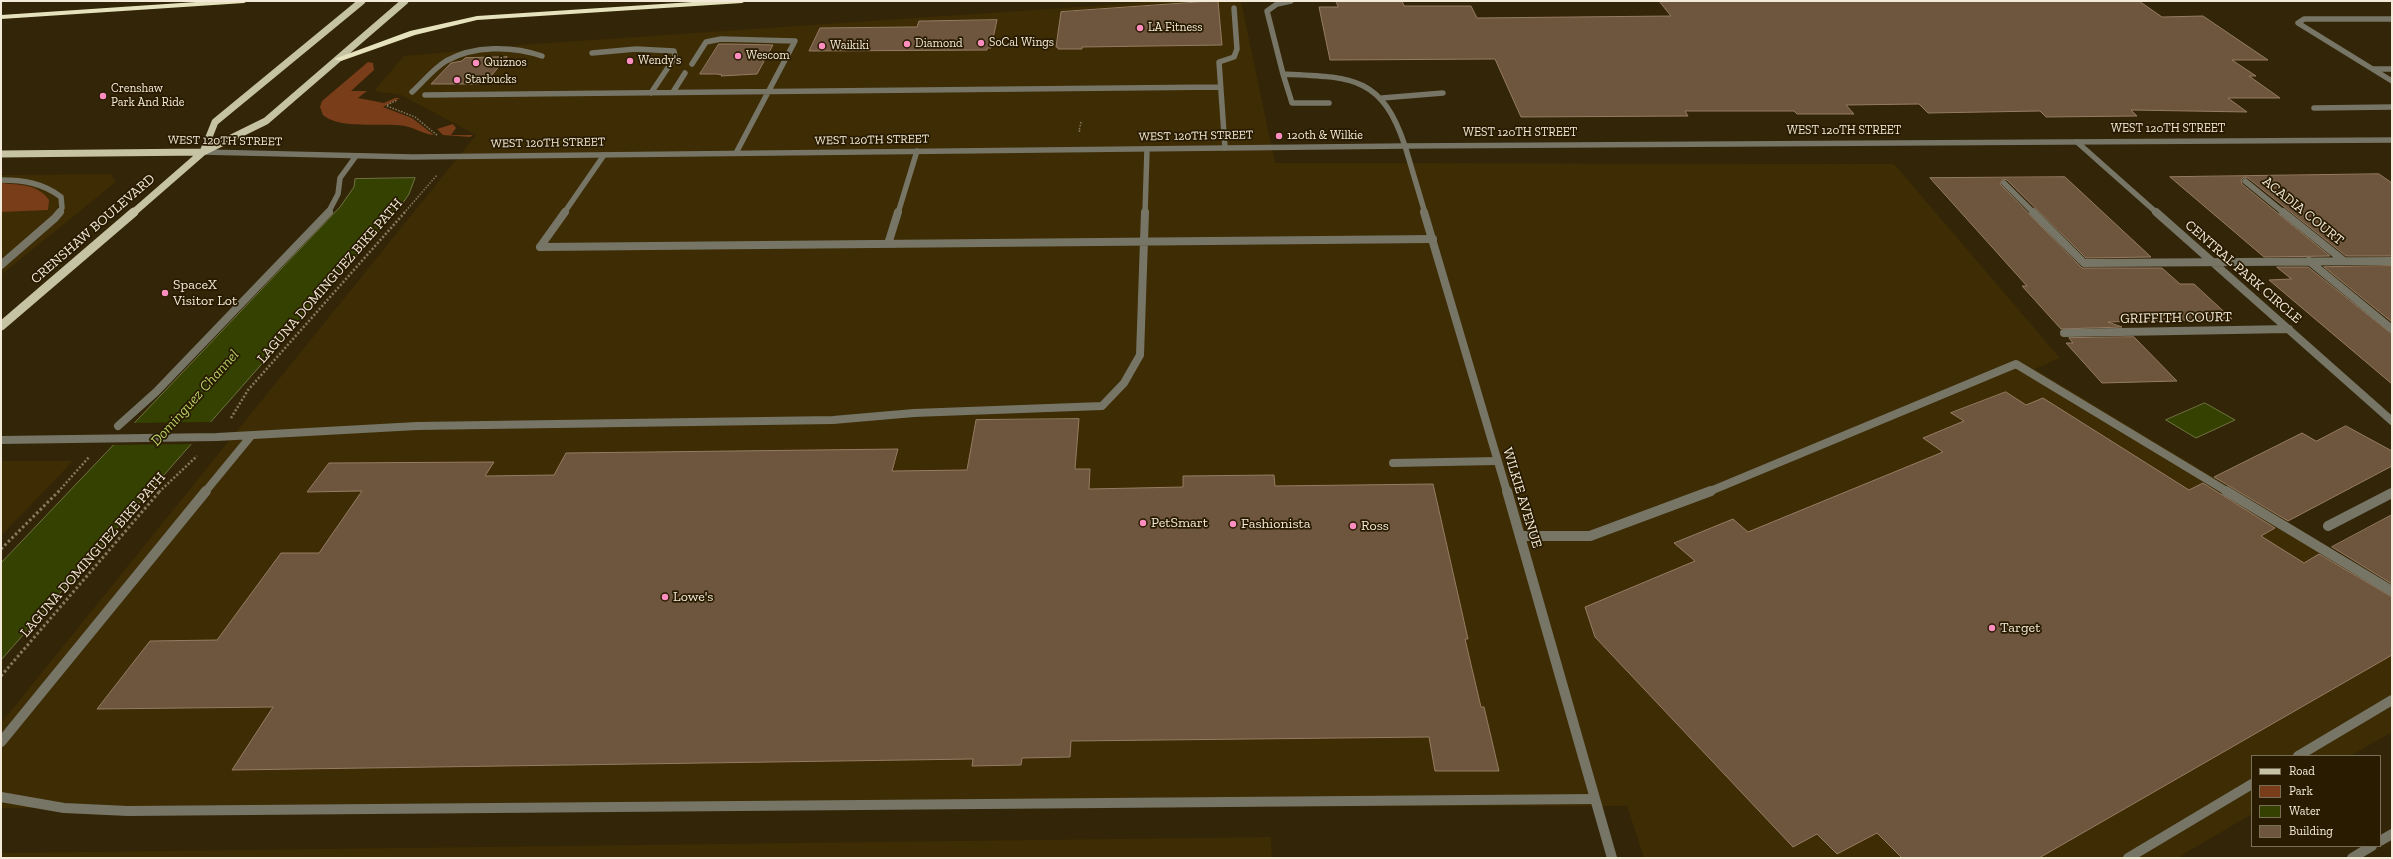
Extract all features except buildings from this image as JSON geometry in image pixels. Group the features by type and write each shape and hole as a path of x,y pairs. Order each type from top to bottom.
{"highway":[{"path":"1,17 244,1"},
{"path":"338,59 413,33 477,18 742,1"}],"main road":[{"name":"CRENSHAW BOULEVARD","path":"203,152 215,122 362,1"},
{"name":"CRENSHAW BOULEVARD","path":"1,326 203,152 266,121 405,1"},
{"name":"WEST 120TH STREET","path":"1,154 203,152"}],"street":[{"path":"1291,1 1277,4 1267,11 1292,103 1329,103"},
{"path":"1225,148 1219,62 1234,57 1237,49 1234,8"},
{"path":"2392,19 2304,19 2298,23 2392,81"},
{"path":"692,64 706,42 721,39 795,41 736,153"},
{"path":"412,92 439,66 454,57 504,49 531,51 542,56"},
{"path":"592,53 636,49 674,51 675,57 651,93"},
{"path":"2373,69 2392,69"},
{"path":"673,92 685,73"},
{"name":"WILKIE AVENUE","path":"1283,74 1334,77 1361,83 1378,93 1391,110 1405,146 1434,239 1612,858"},
{"path":"425,95 1220,87"},
{"path":"1382,98 1443,93"},
{"path":"2314,108 2392,106"},
{"name":"WEST 120TH STREET","path":"203,152 356,156 453,156 1405,146 2392,140"},
{"name":"CENTRAL PARK CIRCLE","path":"2077,142 2392,421"},
{"path":"1,440 251,436 424,426 833,420 914,413 1102,406 1114,397 1129,380 1140,355 1147,149"},
{"path":"888,244 917,151"},
{"path":"604,155 540,247 1434,239"},
{"path":"118,426 156,392 331,209 338,194 340,178 356,156"},
{"path":"1,180 25,181 53,190 61,197 62,208 55,218 1,265"},
{"name":"ACADIA COURT","path":"2245,182 2344,261"},
{"path":"2004,183 2084,263 2392,260"},
{"path":"2309,261 2392,329"},
{"name":"GRIFFITH COURT","path":"2064,333 2289,329"},
{"path":"1520,536 1590,536 1698,496 2016,364 2392,591"},
{"path":"1,742 251,436"},
{"path":"1393,463 1497,461"},
{"path":"2328,526 2392,492"},
{"path":"2300,755 2392,700"},
{"path":"2128,858 2251,785"},
{"path":"1,797 64,808 128,811 1594,799"},
{"path":"2381,841 2392,834"},
{"path":"2352,858 2370,847"}],"path":[{"path":"401,98 387,106 408,113 427,124 438,136"},
{"path":"1080,129 1081,122"},
{"name":"LAGUNA DOMINGUEZ BIKE PATH","path":"227,424 248,390 453,156"},
{"path":"1,549 26,522 50,502 107,438"},
{"name":"LAGUNA DOMINGUEZ BIKE PATH","path":"1,676 164,486 203,450"}],"shaded area":[{"path":"1165,1 1241,1 1275,163 1894,164 2060,358 2035,369 2392,585 2392,732 2352,755 2251,755 2251,815 2177,858 1644,858 1627,806 1,808 1,723 476,135 401,95 374,91 404,56 532,44"},
{"path":"111,174 116,182 1,275 1,175"},
{"path":"1,461 73,461 1,536"},
{"path":"1271,837 1272,858 1,858 1,853"}],"green space":[{"path":"368,62 373,63 374,70 351,91 367,91 358,98 384,103 395,98 400,98 383,107 412,118 434,135 405,126 351,124 331,120 323,115 320,107 322,101"},
{"path":"453,124 456,128 451,135 473,135 470,137 443,135 437,129"},
{"path":"1,183 34,188 45,195 49,200 48,210 1,212"}],"water":[{"name":"Dominguez Channel","path":"415,178 409,194 400,207 1,660 1,563 340,207 354,187 355,179"},
{"path":"2205,403 2235,420 2196,438 2166,420"}],"pier":[{"path":"214,422 195,444 112,445 132,423"}],"place":[{"name":"LA Fitness","path":"1140,28"},
{"name":"SoCal Wings","path":"981,43"},
{"name":"Diamond","path":"907,44"},
{"name":"Waikiki","path":"822,46"},
{"name":"Wescom","path":"738,56"},
{"name":"Wendy's","path":"630,61"},
{"name":"Quiznos","path":"476,63"},
{"name":"Starbucks","path":"457,80"},
{"name":"Crenshaw Park And Ride","path":"103,96"},
{"name":"120th & Wilkie","path":"1279,136"},
{"name":"SpaceX Visitor Lot","path":"165,293"},
{"name":"PetSmart","path":"1143,523"},
{"name":"Fashionista","path":"1233,524"},
{"name":"Ross","path":"1353,526"},
{"name":"Lowe's","path":"665,597"},
{"name":"Target","path":"1992,628"}]}
